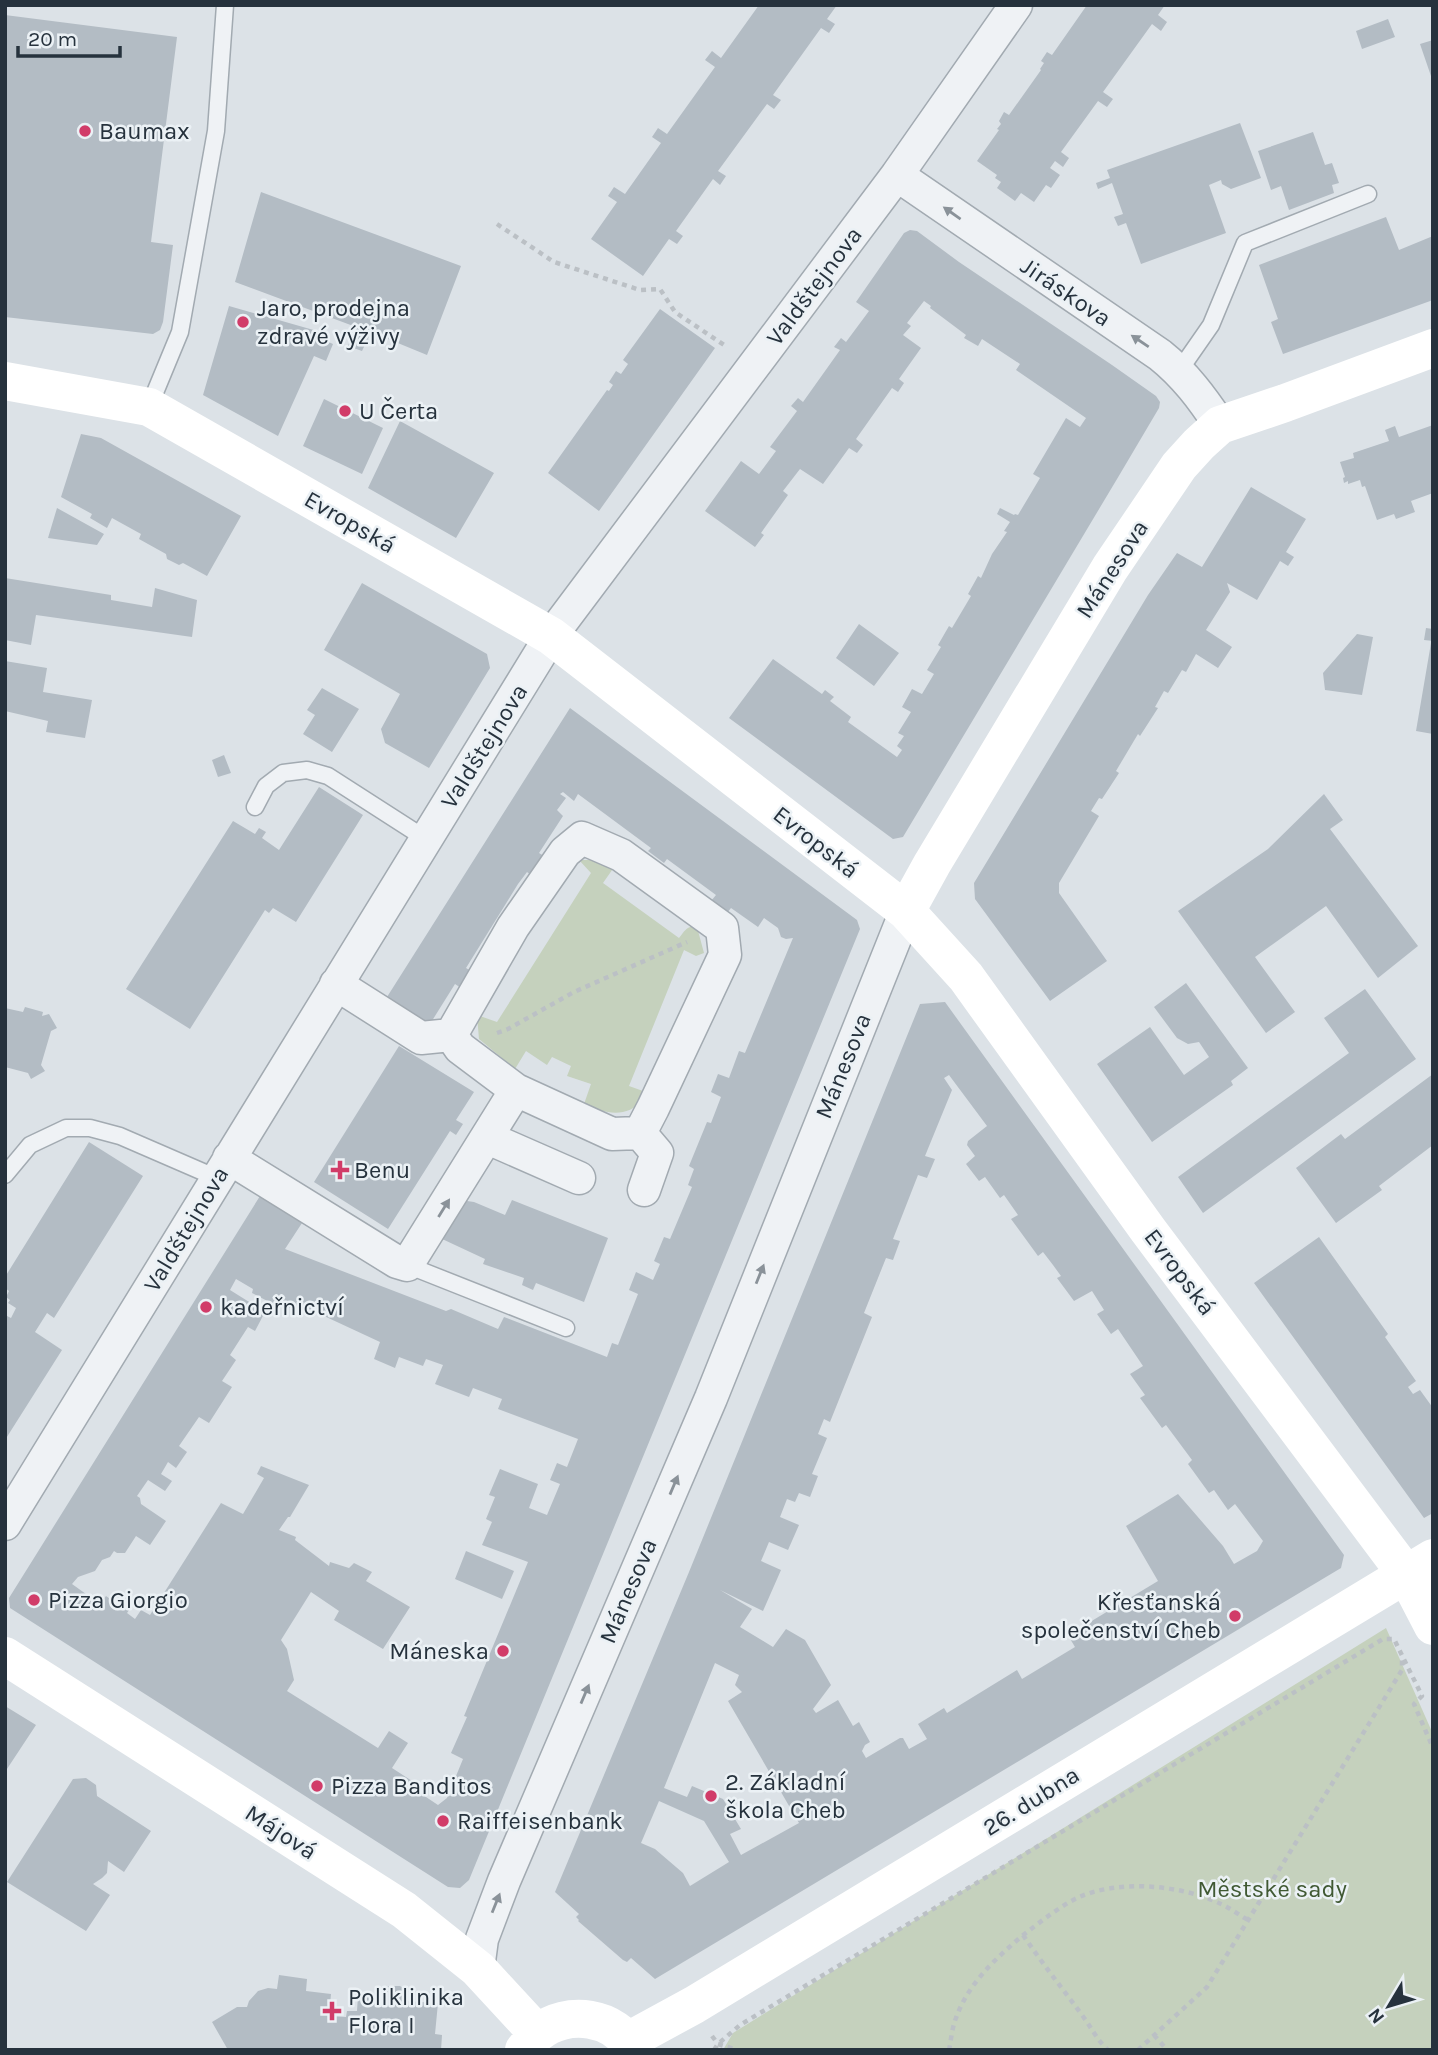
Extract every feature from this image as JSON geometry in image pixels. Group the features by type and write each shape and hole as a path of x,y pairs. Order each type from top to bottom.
{"street":[{"name":"Valdštejnova","path":"5,1524 551,636 897,175 1016,5"},
{"name":"Jiráskova","path":"897,175 1160,355 1180,371 1220,425"},
{"name":"Mánesova","path":"478,1969 482,1939 499,1896 711,1398 906,911 932,864 1110,568 1179,466 1220,425 1433,348"},
{"name":"Evropská","path":"5,381 149,407 551,636 906,911 966,977 1148,1230 1419,1566 1433,1626"},
{"path":"455,1041 513,927 565,852 582,838 621,855 722,928 725,955 640,1133"},
{"path":"336,984 421,1038 455,1041 516,1090 612,1134 640,1133"},
{"path":"223,1168 407,1265 516,1090"},
{"path":"640,1133 657,1153 643,1190"},
{"path":"488,1138 579,1178"},
{"name":"26. dubna","path":"531,2041 559,2021 584,2018 608,2025 630,2045 1419,1566"},
{"name":"Májová","path":"5,1656 404,1910 478,1969 531,2041"}],"lane":[{"path":"149,407 180,332 216,131 225,5"},
{"path":"1180,371 1211,325 1245,243 1368,194"},
{"path":"255,807 266,786 283,773 307,771 328,776 426,839"},
{"path":"5,1175 30,1145 66,1128 90,1128 223,1168"},
{"path":"407,1265 566,1328"}],"path":[{"path":"498,224 554,262 640,290 660,289 675,312 755,365"},
{"path":"455,1041 508,1029 573,992 669,948 701,936 723,935"},
{"path":"714,2050 740,2025 1382,1639 1394,1639 1422,1696 1413,1704 1433,1748"},
{"path":"1138,2050 1207,1987 1402,1671 1402,1654"},
{"path":"949,2050 955,2019 979,1977 1023,1935 1077,1898 1124,1887 1154,1887 1193,1894 1220,1904 1248,1920"},
{"path":"1023,1935 1108,2050"},
{"path":"1154,2035 1167,2050"}],"green space":[{"path":"579,860 617,863 603,883 679,938 688,928 697,927 704,953 696,956 684,950 629,1086 643,1091 644,1099 623,1112 608,1112 584,1104 591,1084 567,1076 571,1066 552,1057 547,1065 526,1051 515,1069 479,1039 477,1015 497,1022 591,873"},
{"name":"Městské sady","path":"1386,1628 1433,1734 1433,2050 723,2050 733,2033"}],"building":[{"path":"759,5 837,5 827,19 835,24 829,33 821,28 773,95 781,100 774,109 767,104 718,171 726,176 720,185 713,179 676,231 683,236 677,244 669,239 643,276 591,239 617,202 608,196 614,187 625,194 661,143 652,137 658,128 667,134 715,67 705,60 712,51 721,58"},
{"path":"1087,5 1165,5 1158,15 1167,22 1161,31 1152,24 1103,92 1113,99 1107,107 1098,101 1061,152 1069,158 1063,167 1055,161 1050,168 1060,175 1051,188 1046,185 1034,202 1021,193 1015,201 997,188 1001,182 995,178 997,175 977,161 999,130 999,121 1004,112 1009,115 1041,70 1044,63 1041,61 1047,52 1052,55"},
{"name":"Baumax","path":"5,15 177,37 151,242 173,245 163,322 160,330 153,334 5,317"},
{"path":"1388,19 1395,37 1362,49 1356,31"},
{"path":"1433,40 1433,79 1432,79 1420,44"},
{"path":"1240,123 1261,178 1231,189 1222,184 1221,180 1209,185 1226,233 1141,264 1126,223 1118,226 1114,217 1123,214 1112,183 1098,189 1096,183 1110,178 1107,170"},
{"path":"1313,132 1325,165 1332,163 1339,183 1332,185 1334,193 1289,210 1281,186 1271,190 1258,151"},
{"path":"261,192 461,266 427,355 371,332 362,351 348,346 356,327 235,282"},
{"path":"1386,217 1399,250 1433,236 1433,300 1283,354 1271,322 1278,319 1259,265"},
{"path":"917,231 1112,365 1156,396 1160,402 1159,408 903,837 893,839 729,718 773,659 822,694 825,690 834,697 830,701 851,717 848,722 897,757 902,750 897,746 904,736 898,733 911,712 902,707 912,689 922,694 934,674 927,670 941,647 938,645 949,626 952,628 971,596 968,594 978,576 981,578 992,554 1007,532 1004,531 1010,522 997,514 1000,508 1018,515 1040,478 1033,474 1066,418 1080,427 1086,418 1016,370 1020,364 982,339 978,346 964,338 966,335 924,301 907,323 911,326 903,335 921,348 899,379 904,383 898,392 892,388 856,439 863,445 857,453 849,448 823,484 800,469 783,491 788,495 761,533 764,535 755,547 705,511 741,461 759,474 776,451 770,447 797,411 791,406 798,398 803,402 840,350 834,347 841,338 846,342 869,311 856,302 904,233"},
{"path":"229,306 324,333 322,339 333,344 326,361 314,356 278,436 203,395"},
{"path":"660,309 715,348 599,511 548,473 613,385 609,382 616,371 621,374 628,364 623,360"},
{"path":"324,399 383,428 362,474 303,446"},
{"path":"400,421 494,473 456,538 368,488"},
{"path":"1433,425 1433,493 1411,501 1415,512 1396,519 1394,514 1377,520 1365,486 1362,487 1360,480 1344,483 1345,477 1340,462 1354,458 1353,453 1389,441 1385,430 1395,426 1399,437"},
{"path":"81,434 101,438 241,516 207,576 183,563 179,565 167,559 166,554 139,539 141,534 112,518 107,528 90,518 92,514 61,497"},
{"path":"1251,487 1306,519 1286,552 1294,557 1288,566 1280,561 1257,600 1227,583 1230,592 1206,630 1232,647 1218,668 1196,654 1186,672 1182,670 1168,693 1164,691 1155,707 1158,708 1140,736 1138,734 1116,771 1119,773 1091,811 1099,816 1059,883 1059,893 1107,961 1050,1001 975,899 974,883 1148,595 1177,553 1202,567"},
{"path":"57,508 104,534 97,545 48,538"},
{"path":"5,578 111,595 111,600 152,607 155,588 197,600 192,637 36,615 31,645 5,640"},
{"path":"362,583 487,654 490,668 429,768 385,743 381,729 400,694 324,650"},
{"path":"859,624 899,653 874,686 836,658"},
{"path":"1426,628 1433,629 1433,641 1424,640"},
{"path":"1357,634 1373,637 1362,695 1325,690 1323,673"},
{"path":"1433,643 1433,734 1416,731"},
{"path":"5,661 47,668 43,692 92,700 85,738 46,732 48,721 5,711"},
{"path":"322,688 359,709 332,752 303,734 315,715 307,710"},
{"path":"570,708 857,920 860,929 469,1880 460,1888 448,1887 10,1608 9,1598 260,1196 302,1223 285,1249 446,1311 451,1309 498,1329 504,1317 607,1357 612,1343 618,1345 638,1294 629,1290 636,1272 653,1280 660,1264 654,1261 664,1237 670,1239 692,1187 688,1185 694,1169 689,1166 707,1122 711,1123 721,1097 711,1092 718,1074 729,1078 739,1051 745,1053 793,938 781,937 778,928 764,918 758,927 731,908 727,913 711,901 716,895 667,859 664,863 648,851 651,848 578,794 574,801 563,792 560,794 566,798 557,810 563,816 539,853 544,856 532,876 527,872 518,884 466,968 471,971 461,988 455,984 430,1024 387,997","holes":["236,1279 253,1289 252,1293 273,1304 308,1312 309,1309 380,1342 374,1359 395,1368 399,1357 423,1366 426,1359 443,1365 435,1384 469,1397 473,1388 502,1399 498,1409 578,1439 567,1467 557,1463 550,1480 560,1484 547,1515 529,1508 538,1484 500,1469 489,1495 495,1497 486,1519 492,1522 482,1545 528,1562 451,1753 463,1759 447,1798 438,1805 423,1795 426,1790 392,1768 408,1743 389,1731 378,1748 287,1691 294,1680 287,1649 281,1640 311,1592 339,1611 334,1620 383,1649 410,1607 366,1581 372,1572 354,1563 349,1568 330,1562 329,1566 295,1540 296,1537 279,1530 309,1485 261,1466 257,1474 264,1478 243,1514 221,1503 150,1615 141,1610 135,1619 127,1613 134,1603 119,1593 113,1601 106,1596 100,1604 72,1584 78,1577 95,1571 102,1560 110,1557 114,1551 125,1553 136,1536 150,1545 166,1521 141,1504 137,1496 148,1480 165,1491 172,1481 161,1474 168,1462 176,1468 187,1452 179,1446 199,1417 209,1423 232,1387 222,1381 236,1360 230,1355 248,1327 255,1331 265,1312 230,1290"]},
{"path":"224,755 231,773 218,777 212,760"},
{"path":"319,787 363,815 296,922 273,908 269,913 265,910 190,1029 126,989 233,821 255,834 259,828 266,832 262,838 279,850"},
{"path":"1324,794 1343,820 1330,829 1418,946 1378,978 1326,906 1255,957 1295,1012 1266,1033 1178,911 1268,849"},
{"path":"1186,983 1248,1068 1231,1081 1233,1085 1152,1142 1097,1064 1150,1027 1184,1075 1209,1057 1199,1042 1188,1044 1177,1038 1154,1007"},
{"path":"1365,989 1416,1059 1203,1213 1178,1177 1349,1053 1324,1018"},
{"path":"945,1002 1344,1555 1341,1568 655,1979 631,1958 627,1962 623,1960 578,1921 576,1917 579,1914 555,1892 689,1572 920,1004","holes":["949,1075 987,1126 968,1141 967,1145 975,1156 966,1164 979,1181 985,1177 1000,1198 1004,1195 1018,1215 1011,1219 1038,1256 1043,1252 1053,1265 1061,1276 1057,1278 1074,1301 1092,1291 1104,1310 1097,1314 1111,1334 1118,1329 1143,1366 1130,1374 1145,1395 1140,1398 1162,1428 1166,1425 1192,1460 1188,1464 1209,1493 1214,1490 1228,1510 1235,1504 1263,1541 1257,1551 1234,1564 1223,1546 1178,1494 1126,1526 1158,1581 1085,1625 1086,1627 1069,1637 1075,1647 1022,1679 1017,1670 947,1713 944,1708 918,1724 927,1739 909,1749 903,1738 900,1738 866,1758 862,1751 870,1742 859,1722 853,1726 838,1700 816,1713 813,1709 831,1685 805,1640 786,1629 773,1647 740,1627 752,1609 720,1590 763,1611 781,1570 761,1561 769,1542 788,1550 799,1525 780,1517 787,1499 795,1502 799,1493 810,1497 818,1476 812,1474 827,1438 818,1434 824,1419 830,1422 872,1317 864,1313 886,1258 893,1260 900,1241 893,1239 918,1175 927,1178 935,1159 925,1156 952,1090 944,1078","715,1663 739,1675 735,1685 742,1692 728,1701 799,1823 741,1855 730,1834 741,1829 723,1799 692,1786 687,1797 664,1788","659,1801 704,1821 729,1862 690,1886 683,1873 655,1849 641,1843"]},
{"path":"25,1007 43,1012 42,1016 49,1014 57,1028 51,1031 41,1065 45,1071 31,1079 28,1073 5,1067 5,1008 23,1012"},
{"path":"399,1046 474,1092 456,1120 463,1124 456,1135 450,1131 388,1229 314,1182"},
{"path":"1433,1074 1433,1145 1379,1186 1382,1190 1336,1223 1296,1168 1341,1134 1345,1139"},
{"path":"89,1142 143,1176 54,1318 47,1313 35,1332 62,1350 5,1440 5,1315 11,1318 16,1308 8,1303 10,1300 6,1297 9,1291 5,1288 5,1277"},
{"path":"512,1200 608,1238 584,1302 536,1283 533,1290 522,1285 524,1278 483,1264 485,1259 440,1238 456,1208 467,1201 505,1215"},
{"path":"1319,1237 1388,1334 1385,1337 1416,1381 1408,1387 1413,1394 1420,1390 1433,1408 1433,1513 1424,1518 1254,1283"},
{"path":"466,1551 514,1571 502,1599 455,1579"},
{"path":"5,1706 36,1725 5,1772"},
{"path":"86,1778 96,1785 97,1796 151,1831 124,1872 108,1861 107,1873 93,1884 110,1895 86,1931 7,1882 73,1779"},
{"path":"279,1975 307,1979 306,1991 331,1994 329,2016 346,2017 347,2011 357,2011 358,1996 383,1999 388,1986 403,1988 406,2001 438,2003 435,2034 442,2035 441,2050 228,2050 212,2022 237,2007 247,2007 258,1991 277,1989"}],"place":[{"name":"Baumax","path":"85,131"},
{"name":"Jaro, prodejna zdravé výživy","path":"243,322"},
{"name":"U Čerta","path":"345,411"},
{"name":"Benu","path":"340,1170"},
{"name":"kadeřnictví","path":"206,1307"},
{"name":"Pizza Giorgio","path":"34,1600"},
{"name":"Křesťanská společenství Cheb","path":"1235,1616"},
{"name":"Máneska","path":"503,1651"},
{"name":"Pizza Banditos","path":"317,1786"},
{"name":"2. Základní škola Cheb","path":"711,1796"},
{"name":"Raiffeisenbank","path":"443,1821"},
{"name":"Poliklinika Flora I","path":"332,2011"}]}
